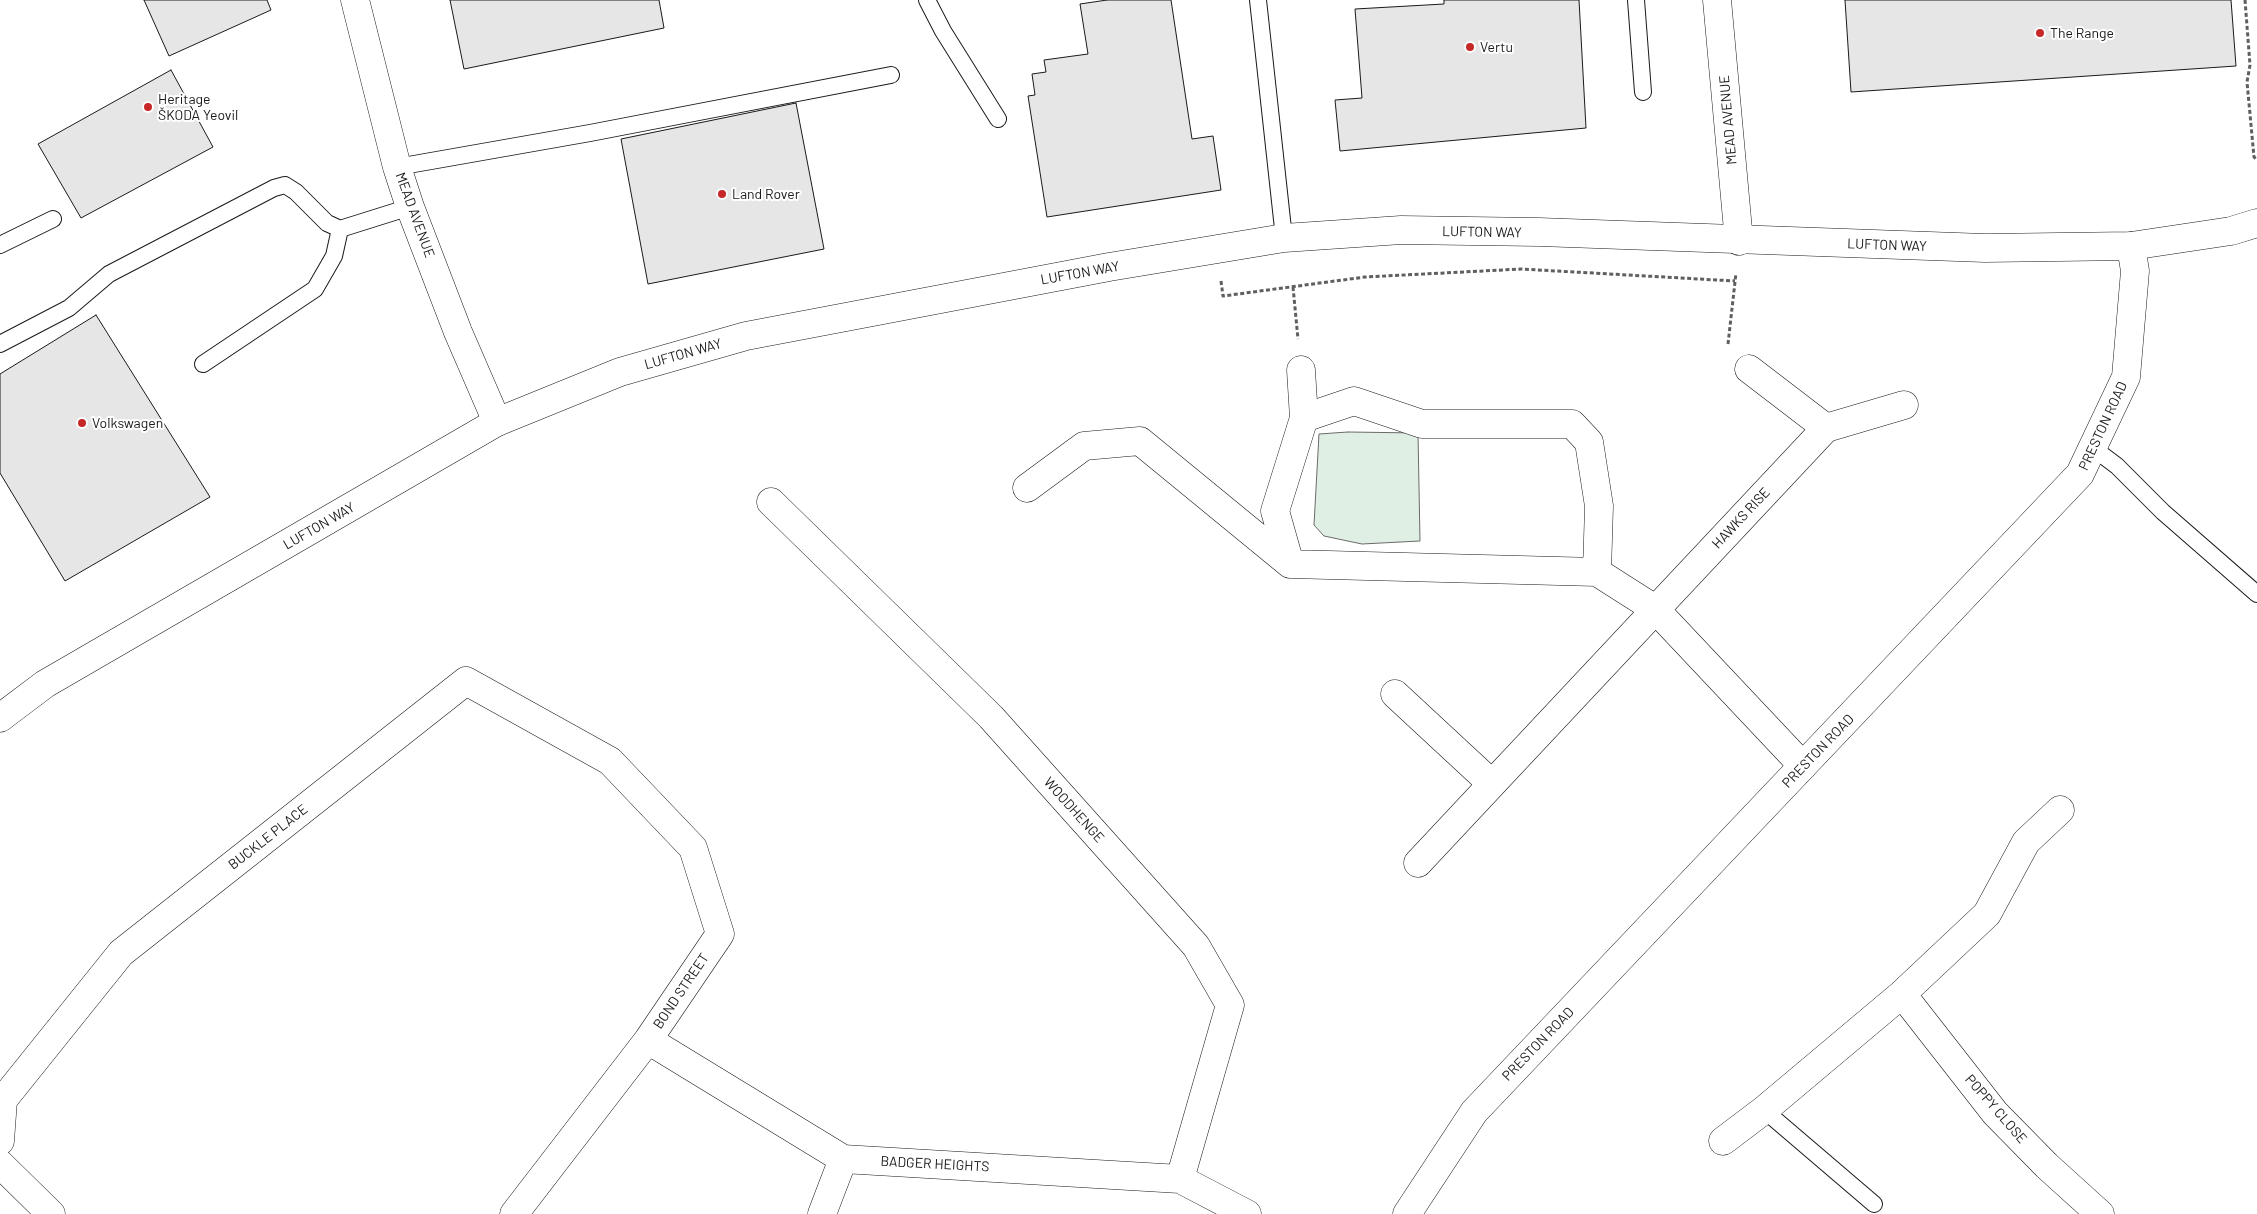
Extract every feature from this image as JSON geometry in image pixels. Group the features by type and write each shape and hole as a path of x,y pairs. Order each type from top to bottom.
{"street":[{"name":"MEAD AVENUE","path":"355,0 397,167 410,207 458,332 497,422"},
{"name":"MEAD AVENUE","path":"1717,0 1739,241"},
{"name":"LUFTON WAY","path":"0,718 45,684 497,422 620,372 746,336 1109,267 1284,238 1400,230 1539,232 1739,241 1985,248 2130,246 2231,230 2257,223"},
{"name":"PRESTON ROAD","path":"1406,1214 1474,1112 2080,474 2126,377 2136,271 2130,246"},
{"path":"1749,369 1826,428 1904,405"},
{"path":"1290,564 1275,511 1304,418 1301,370"},
{"path":"1304,418 1354,401 1422,424 1572,424 1589,442 1599,506 1597,572"},
{"name":"HAWKS RISE","path":"1418,863 1826,428"},
{"path":"1027,488 1084,446 1140,441 1290,564 1597,572 1655,609 1803,766"},
{"name":"WOODHENGE","path":"771,502 991,717 1196,946 1230,1005 1180,1179"},
{"name":"BUCKLE PLACE","path":"0,1141 3,1100 120,953 466,681 610,761"},
{"path":"1395,694 1492,784"},
{"name":"BOND STREET","path":"514,1214 648,1040 720,934 694,848 610,761"},
{"path":"1723,1140 1764,1110 1902,994 1987,914 2026,842 2060,810"},
{"name":"POPPY CLOSE","path":"1902,994 1995,1113 2047,1166 2100,1214"},
{"name":"BADGER HEIGHTS","path":"648,1040 843,1159 1180,1179 1247,1214"},
{"path":"822,1214 843,1159"},
{"path":"0,1164 51,1214"}],"lane":[{"path":"927,0 943,31 998,119"},
{"path":"1258,0 1284,238"},
{"path":"1636,0 1642,92"},
{"path":"397,167 599,131 891,74"},
{"path":"0,344 69,308 109,274 274,188 285,185 296,192 327,223 340,229 410,207"},
{"path":"0,245 53,219"},
{"path":"203,364 316,289 334,256 340,229"},
{"path":"2093,448 2116,466 2164,512 2257,594"},
{"path":"1764,1110 1874,1204"}],"path":[{"path":"2245,0 2250,65 2246,82 2254,157 2257,160"},
{"path":"1739,241 1728,346 1749,369"},
{"path":"1217,250 1223,296 1365,277 1521,269 1735,281"},
{"path":"1293,287 1301,370"}],"green space":[{"path":"1348,432 1418,433 1420,541 1362,544 1324,536 1314,525 1319,434"}],"building":[{"path":"144,0 267,0 271,10 169,56"},
{"path":"450,0 659,0 664,28 464,69"},
{"path":"1107,0 1171,0 1192,139 1213,136 1221,190 1047,217 1028,96 1035,95 1032,74 1046,72 1044,60 1088,54 1080,4"},
{"name":"Vertu","path":"1444,0 1579,0 1586,128 1340,151 1335,100 1362,98 1355,9 1444,4"},
{"name":"The Range","path":"1845,0 2231,0 2236,66 1851,92"},
{"name":"Heritage ŠKODA Yeovil","path":"171,70 213,147 81,218 38,144"},
{"name":"Land Rover","path":"796,103 824,249 648,284 621,139"},
{"name":"Volkswagen","path":"96,315 210,497 65,581 0,473 0,374"}],"place":[{"name":"The Range","path":"2040,33"},
{"name":"Vertu","path":"1470,47"},
{"name":"Heritage ŠKODA Yeovil","path":"148,107"},
{"name":"Land Rover","path":"722,194"},
{"name":"Volkswagen","path":"82,423"}]}
